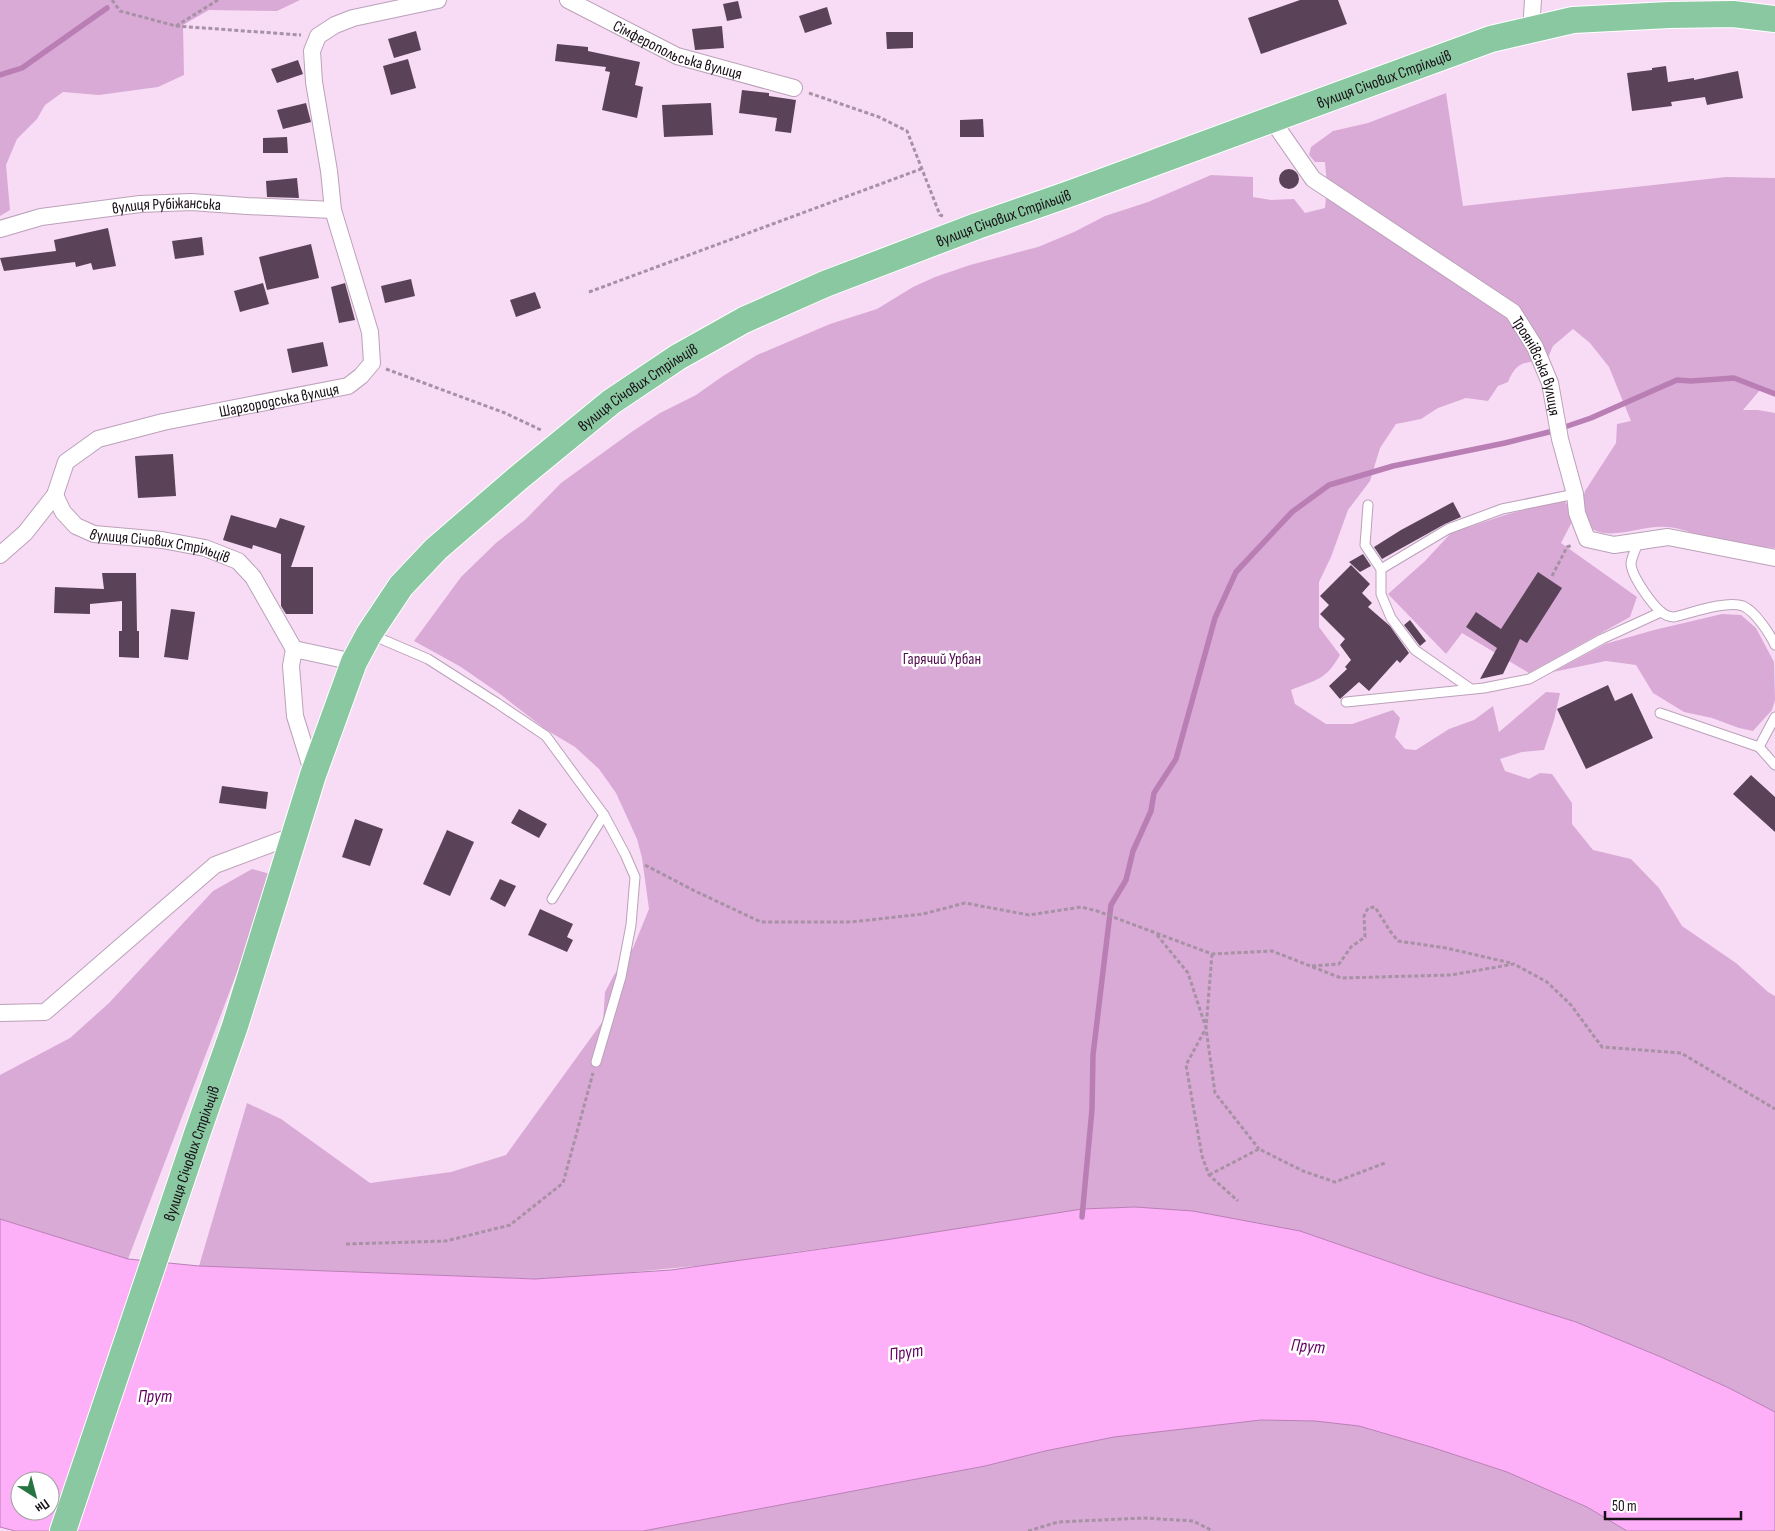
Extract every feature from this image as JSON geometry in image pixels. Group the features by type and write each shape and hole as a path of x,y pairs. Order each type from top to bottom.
{"main road":[{"name":"вулиця Січових Стрільців","path":"63,1531 235,1026 313,775 354,662 369,634 401,586 436,549 517,479 611,402 678,357 744,320 825,284 977,226 1491,39 1574,20 1668,8 1775,19"}],"street":[{"path":"372,363 370,332 333,210 329,171 314,82 312,51 318,36 335,25 353,18 438,0"},
{"name":"Сімферопольська вулиця","path":"568,0 677,56 794,88"},
{"path":"1531,30 1533,0"},
{"name":"Троянівська вулиця","path":"1272,120 1314,179 1513,312 1535,347 1550,383 1560,439 1576,494 1577,513 1588,539"},
{"name":"вулиця Рубіжанська","path":"0,228 41,217 140,204 191,202 333,210"},
{"name":"Шаргородська вулиця","path":"0,555 25,534 55,495 66,462 98,439 163,422 348,386 361,376 372,363"},
{"name":"вулиця Січових Стрільців","path":"55,495 64,512 76,526 94,534 162,540 205,548 238,562 253,577 294,649"},
{"path":"1588,539 1614,545 1668,537 1775,558"},
{"path":"313,775 295,716 291,666 294,649 354,662"},
{"path":"0,1013 45,1012 215,865 295,835"}],"lane":[{"path":"1382,569 1448,530 1502,509 1576,494"},
{"path":"1368,505 1365,545 1382,569 1381,594 1391,618 1415,650 1471,689"},
{"path":"1639,540 1631,562 1632,572 1642,589 1661,612 1674,617 1730,604 1744,606 1771,636 1775,645"},
{"path":"1346,702 1471,689 1529,679 1602,639 1661,612"},
{"path":"369,634 428,659 546,736 604,815 625,854 635,877 631,925 621,977 596,1062"},
{"path":"1660,713 1759,747 1775,765"},
{"path":"1759,747 1775,717"},
{"path":"552,899 604,815"}],"path":[{"path":"112,0 120,11 176,26 318,36"},
{"path":"176,26 218,0"},
{"path":"794,88 879,117 907,131 940,215 977,226"},
{"path":"589,292 921,169"},
{"path":"372,363 455,396 505,413 546,433"},
{"path":"1552,576 1567,547 1588,539"},
{"path":"625,854 697,892 761,922 851,922 923,914 965,904 1029,915 1081,908 1098,912 1212,954 1272,951 1341,978 1451,975 1514,964"},
{"path":"1309,966 1339,964 1351,947 1365,936 1364,916 1368,908 1375,907 1398,941 1446,948 1514,964 1547,982 1570,1005 1602,1047 1681,1053 1775,1109"},
{"path":"1157,934 1188,973 1206,1028 1215,1093 1259,1149 1302,1171 1335,1182 1385,1163"},
{"path":"1212,954 1206,1028 1186,1065 1202,1156 1209,1175 1238,1201"},
{"path":"346,1244 446,1241 510,1225 563,1183 583,1116 596,1062"},
{"path":"1209,1175 1259,1149"},
{"path":"1028,1531 1058,1522 1144,1518 1194,1520 1213,1531"}],"green space":[{"path":"0,0 300,0 277,11 209,10 183,25 184,75 158,87 99,95 63,92 45,105 37,119 17,139 6,165 10,210 0,216"},
{"name":"Гарячий Урбан","path":"1446,93 1463,206 1726,177 1775,178 1775,392 1760,390 1743,410 1775,413 1775,548 1735,543 1670,527 1657,527 1620,533 1602,533 1590,527 1584,512 1583,501 1585,491 1616,443 1617,424 1631,421 1609,367 1590,343 1573,329 1553,346 1547,360 1527,362 1518,366 1508,382 1498,386 1488,401 1466,398 1438,408 1421,419 1396,424 1380,448 1370,481 1348,510 1331,557 1319,582 1319,627 1340,655 1325,675 1291,690 1295,704 1326,724 1352,724 1393,710 1400,718 1395,737 1405,749 1416,750 1449,729 1474,720 1493,706 1499,732 1546,692 1560,693 1554,720 1544,750 1522,752 1500,759 1505,771 1529,779 1540,773 1552,774 1572,803 1572,824 1593,850 1631,859 1659,888 1682,926 1736,963 1775,996 1775,1412 1729,1388 1661,1357 1576,1322 1430,1276 1300,1231 1135,1207 1082,1209 726,1263 603,1275 535,1279 199,1266 247,1103 281,1119 370,1183 451,1172 506,1155 603,1021 605,992 614,975 633,948 649,909 642,858 637,839 616,793 599,769 575,747 545,729 461,667 414,641 461,577 496,543 526,519 561,483 633,431 660,413 696,395 757,355 830,324 877,309 913,287 935,277 970,265 1038,247 1074,232 1105,216 1148,202 1211,175 1253,177 1253,197 1271,200 1294,199 1305,213 1325,208 1327,186 1325,162 1315,162 1309,155 1311,147 1333,131 1368,123"},
{"path":"1564,499 1574,518 1561,543 1637,597 1630,617 1529,673 1462,633 1446,654 1388,594 1425,561 1451,533 1505,515"},
{"path":"1722,614 1741,615 1756,628 1774,662 1775,700 1772,710 1753,731 1712,718 1684,712 1653,693 1636,665 1606,661 1553,672 1605,644"},
{"path":"252,869 274,875 128,1259 0,1219 0,1075 70,1038 109,1003 213,891"},
{"path":"1261,1420 1316,1421 1359,1426 1431,1447 1507,1472 1587,1507 1627,1531 643,1531 985,1466 1114,1437"}],"water":[{"name":"Прут","path":"1135,1207 1193,1211 1300,1231 1430,1276 1576,1322 1661,1357 1729,1388 1775,1412 1775,1531 1627,1531 1587,1507 1507,1472 1431,1447 1359,1426 1315,1421 1261,1420 1114,1437 985,1466 643,1531 15,1531 0,1527 0,1219 128,1259 199,1266 535,1279 671,1270 885,1240 1082,1209"}],"building":[{"path":"1300,0 1338,0 1347,24 1261,54 1248,18"},
{"path":"738,1 742,18 727,21 723,4"},
{"path":"827,7 832,24 805,33 799,16"},
{"path":"722,26 724,48 695,50 692,29"},
{"path":"416,31 421,50 394,58 388,39"},
{"path":"886,32 913,32 913,48 887,49"},
{"path":"557,44 588,47 588,51 640,62 635,85 643,87 637,118 602,110 610,72 605,71 606,67 555,61"},
{"path":"408,59 416,88 391,95 383,66"},
{"path":"298,60 303,74 277,83 271,69"},
{"path":"1666,66 1668,82 1694,78 1694,80 1738,71 1743,98 1707,105 1705,97 1671,102 1672,106 1632,111 1627,73"},
{"path":"742,90 769,93 769,96 796,100 791,133 775,131 777,118 739,113"},
{"path":"306,103 311,122 283,129 277,110"},
{"path":"711,103 713,135 664,137 662,105"},
{"path":"983,119 984,137 960,137 960,120"},
{"path":"287,137 288,153 263,153 263,138"},
{"path":"1289,169 1296,172 1299,179 1296,186 1289,189 1282,186 1279,179 1282,172"},
{"path":"297,178 299,198 267,197 266,181"},
{"path":"108,228 116,266 93,270 91,263 76,267 75,262 4,271 0,258 56,251 54,240"},
{"path":"202,237 204,255 175,259 172,241"},
{"path":"311,244 319,278 267,290 259,257"},
{"path":"411,279 415,296 385,303 381,286"},
{"path":"263,283 269,304 240,312 234,291"},
{"path":"345,283 355,320 339,323 331,287"},
{"path":"535,292 541,308 516,317 510,300"},
{"path":"323,342 328,366 292,373 287,349"},
{"path":"173,454 176,496 138,498 135,456"},
{"path":"1453,502 1461,517 1382,559 1374,547"},
{"path":"231,515 276,528 280,518 305,526 291,567 313,567 313,614 286,614 281,606 281,554 253,545 252,549 223,540"},
{"path":"1363,554 1371,566 1360,572 1349,562"},
{"path":"1351,565 1370,584 1362,593 1372,603 1368,607 1390,626 1409,653 1400,663 1397,660 1369,691 1359,682 1340,699 1329,686 1347,669 1345,667 1351,660 1340,645 1345,639 1320,614 1329,605 1320,596"},
{"path":"1538,572 1562,588 1527,643 1520,639 1503,674 1480,679 1497,648 1466,627 1476,612 1501,629"},
{"path":"102,573 136,573 139,658 119,657 119,631 122,631 122,601 90,604 90,614 54,613 55,587 104,589"},
{"path":"171,609 195,612 188,660 164,657"},
{"path":"1410,620 1426,641 1420,646 1404,625"},
{"path":"1608,685 1615,701 1632,693 1653,738 1586,769 1557,709"},
{"path":"1751,775 1775,797 1775,832 1733,794"},
{"path":"222,786 268,792 266,809 219,803"},
{"path":"519,809 547,824 539,838 511,823"},
{"path":"355,819 383,829 370,866 342,857"},
{"path":"447,830 474,842 450,896 423,884"},
{"path":"500,879 516,886 505,907 490,899"},
{"path":"540,909 573,924 567,937 573,940 567,952 528,935"}],"waterway":[{"path":"0,75 22,68 107,8"},
{"path":"1082,1217 1092,1109 1093,1055 1111,905 1126,880 1133,851 1151,811 1154,793 1176,759 1215,618 1236,572 1292,512 1329,485 1393,466 1553,431 1591,418 1677,380 1734,378 1775,394"}]}
